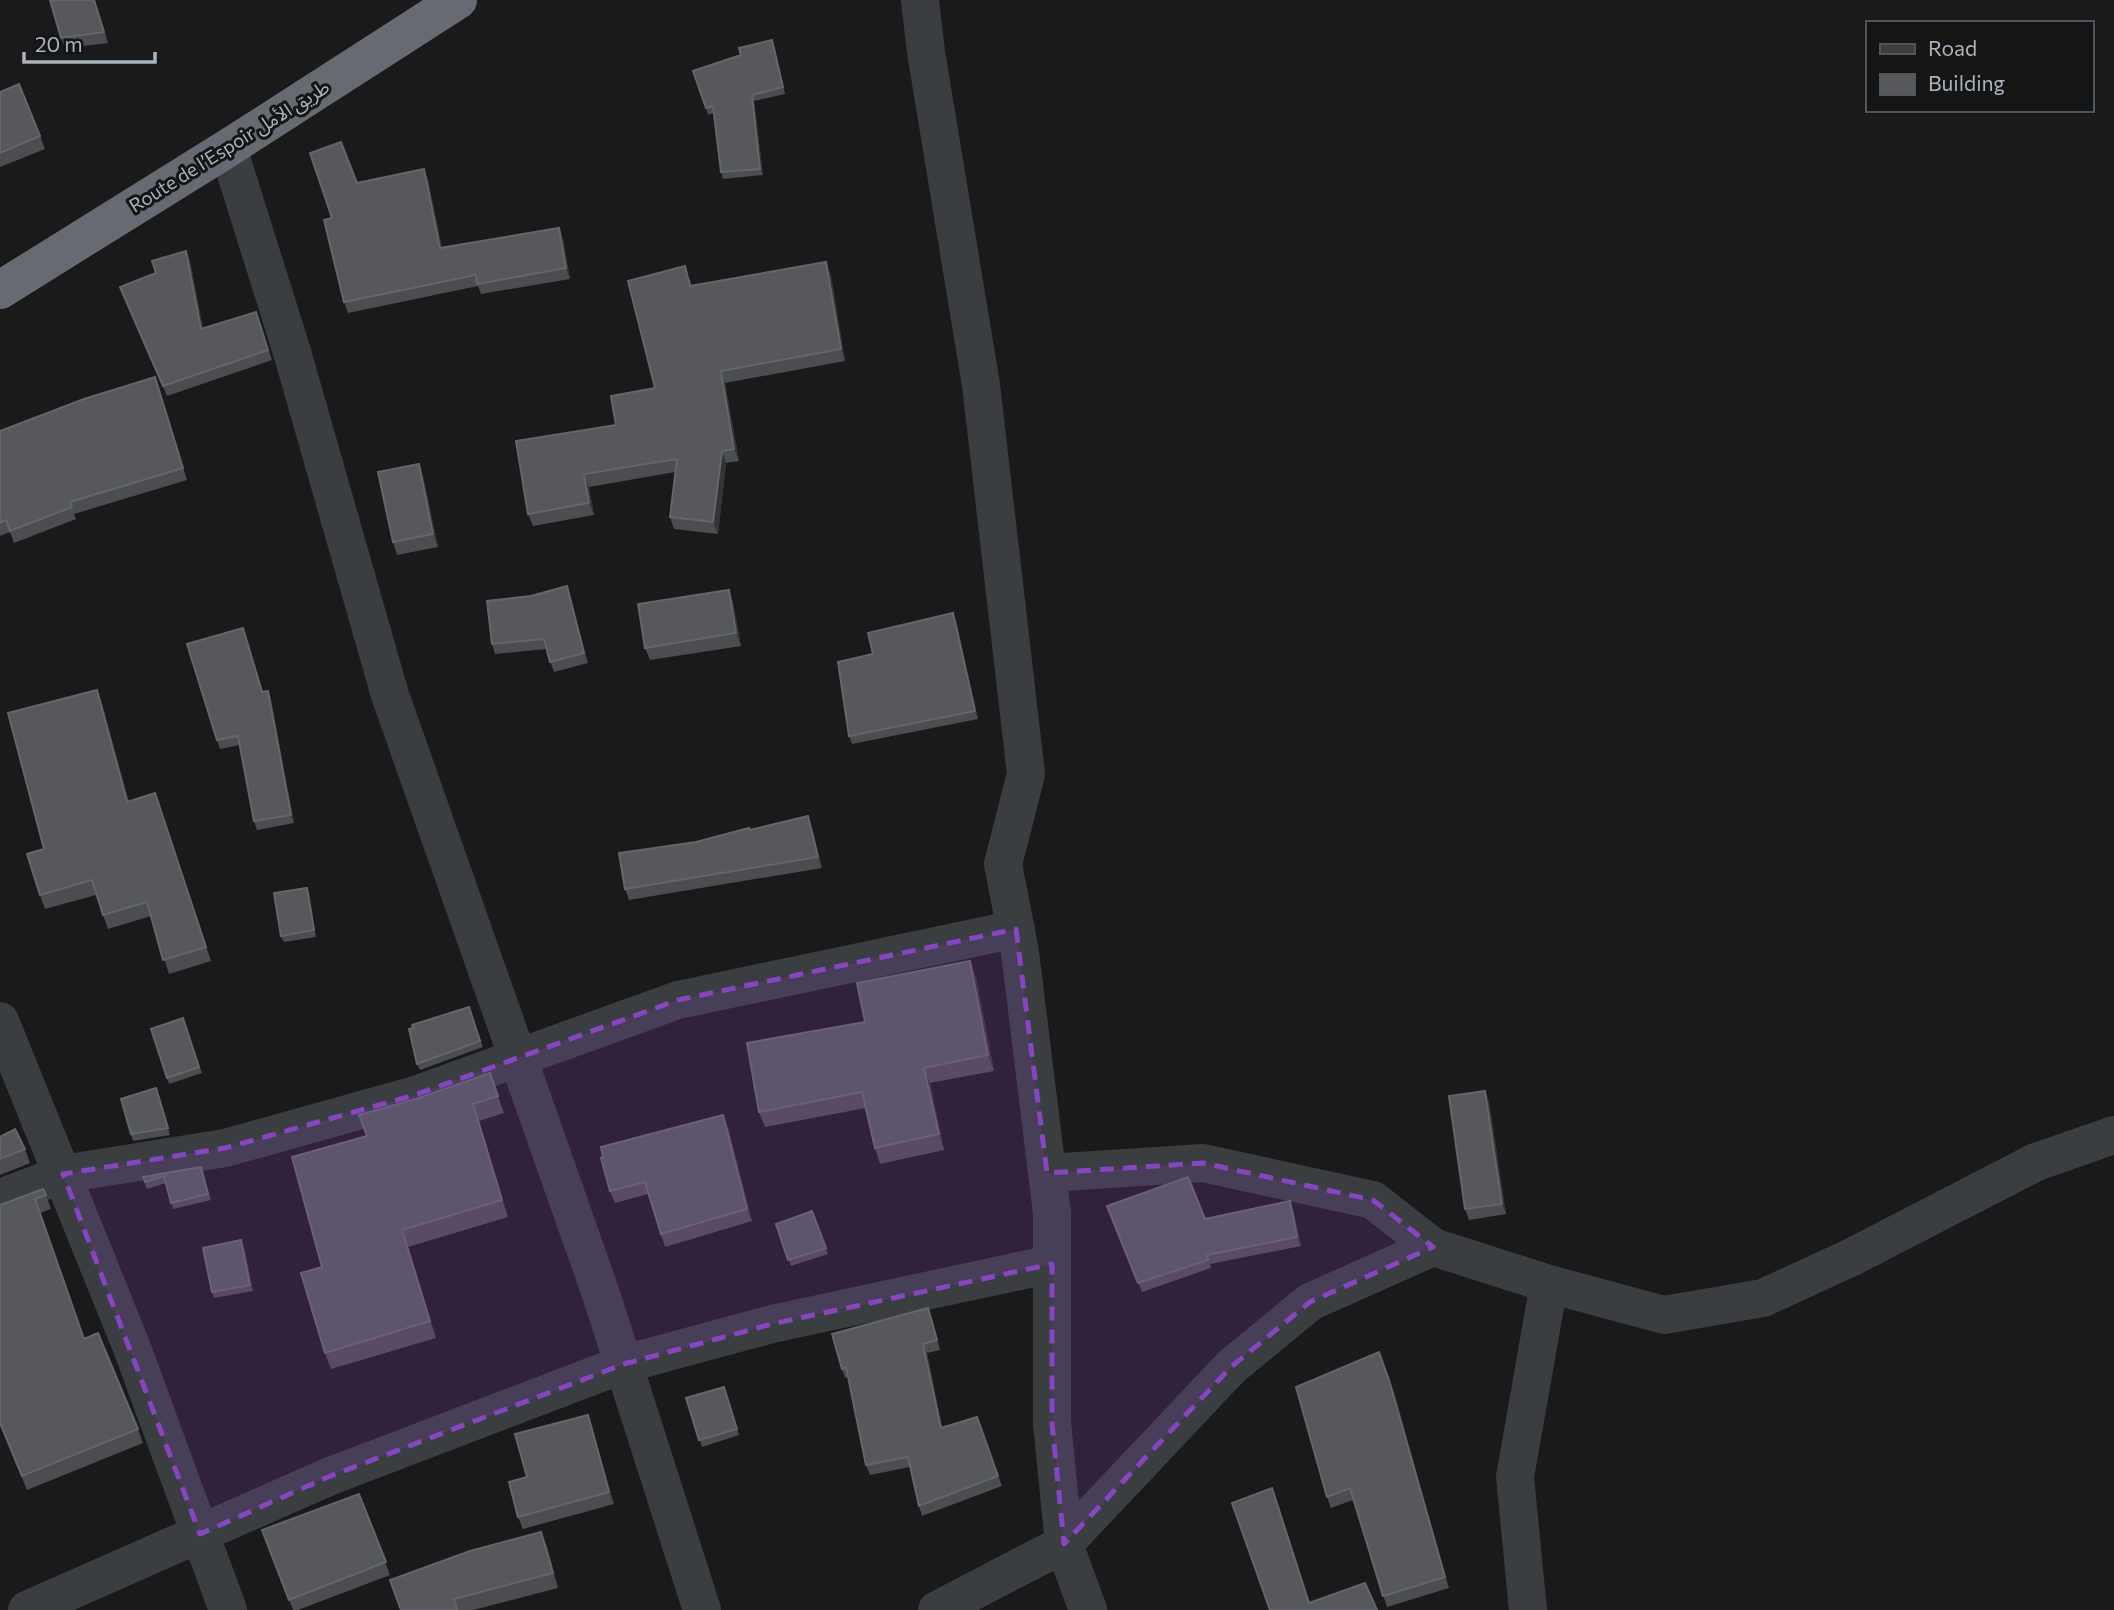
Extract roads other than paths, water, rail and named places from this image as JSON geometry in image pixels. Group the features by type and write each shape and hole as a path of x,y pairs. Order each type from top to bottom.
{"highway":[{"name":"Route de l’Espoir طريق الأمل","path":"0,290 458,0"}],"street":[{"path":"920,0 926,52 981,385 1026,774 1003,864 1016,929 1052,1213 1052,1423 1063,1544 1088,1610"},
{"path":"228,148 292,352 390,695 624,1364 702,1610"},
{"path":"0,1198 63,1174 225,1148 415,1095 678,1000 1016,929"},
{"path":"0,1021 132,1348 228,1610"},
{"path":"1047,1173 1203,1163 1373,1200 1433,1247 1549,1284 1664,1315 1763,1298 1852,1258 2036,1162 2114,1135"},
{"path":"937,1610 1063,1544 1231,1367 1310,1302 1433,1247"},
{"path":"27,1610 328,1477 624,1364 772,1324 1052,1264"},
{"path":"1528,1610 1515,1477 1549,1284"}]}
